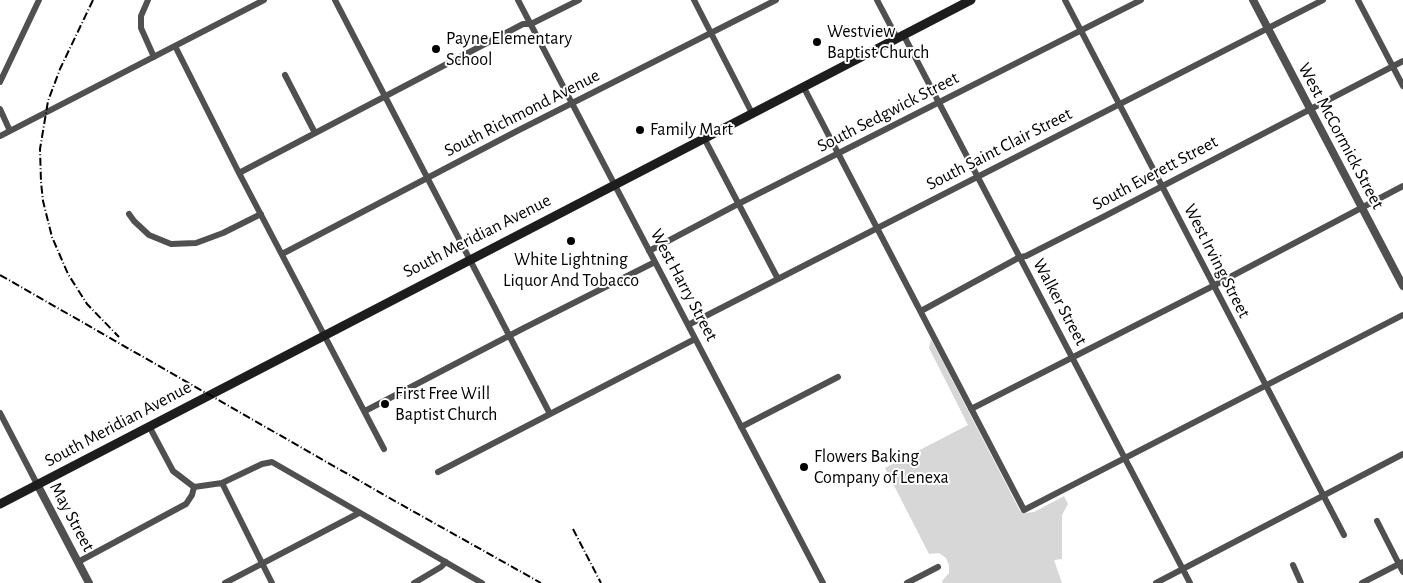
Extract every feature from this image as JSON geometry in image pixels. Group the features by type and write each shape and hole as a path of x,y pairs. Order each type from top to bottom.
{"main road":[{"name":"South Meridian Avenue","path":"0,504 971,0"}],"street":[{"path":"0,82 39,0"},
{"path":"148,0 141,16 141,28 154,58"},
{"path":"0,136 264,0"},
{"path":"335,0 550,414"},
{"name":"West Harry Street","path":"518,0 823,583"},
{"path":"239,173 523,24 531,24 579,0"},
{"path":"694,0 752,113"},
{"name":"South Richmond Avenue","path":"282,254 776,0"},
{"name":"Walker Street","path":"877,0 939,103 1190,583"},
{"name":"West Irving Street","path":"1065,0 1265,387 1344,535"},
{"name":"South Sedgwick Street","path":"649,251 1141,0"},
{"name":"West McCormick Street","path":"1253,0 1403,286"},
{"name":"South Saint Clair Street","path":"688,325 1323,0"},
{"path":"1358,0 1403,86"},
{"path":"175,46 239,173 384,450"},
{"name":"South Everett Street","path":"920,311 1020,257 1026,256 1403,61"},
{"path":"285,75 315,133"},
{"path":"804,86 1024,510 1403,315"},
{"path":"0,109 10,131"},
{"path":"704,138 778,279"},
{"path":"972,409 1213,286 1403,186"},
{"path":"129,214 149,235 171,244 196,243 223,233 261,214"},
{"path":"365,411 655,262"},
{"path":"438,472 695,339"},
{"path":"741,427 838,377"},
{"name":"May Street","path":"0,412 89,583"},
{"path":"149,426 173,472 194,487 222,484 266,463 272,462 482,583"},
{"path":"1156,583 1403,454"},
{"path":"222,484 272,583"},
{"path":"78,562 186,504 192,495 194,487"},
{"path":"225,583 359,513"},
{"path":"1377,521 1401,563 1403,572"},
{"path":"414,583 446,562"},
{"path":"1362,583 1401,563"},
{"path":"1293,565 1301,583"},
{"path":"906,583 938,567"}],"shaded area":[{"path":"931,339 1020,511 1026,513 1034,512 1064,496 1068,504 1062,515 1062,559 1054,560 1062,583 943,583 942,581 949,573 949,565 946,558 939,553 929,554 885,468 968,425 929,348"}],"railway":[{"path":"93,0 60,69 48,101 40,149 41,182 43,201 52,237 68,274 87,304 119,337"},
{"path":"0,275 541,583"},
{"path":"573,529 601,583"}],"place":[{"name":"Westview Baptist Church","path":"817,42"},
{"name":"Payne Elementary School","path":"436,49"},
{"name":"Family Mart","path":"640,130"},
{"name":"White Lightning Liquor And Tobacco","path":"571,241"},
{"name":"First Free Will Baptist Church","path":"385,404"},
{"name":"Flowers Baking Company of Lenexa","path":"804,467"}]}
